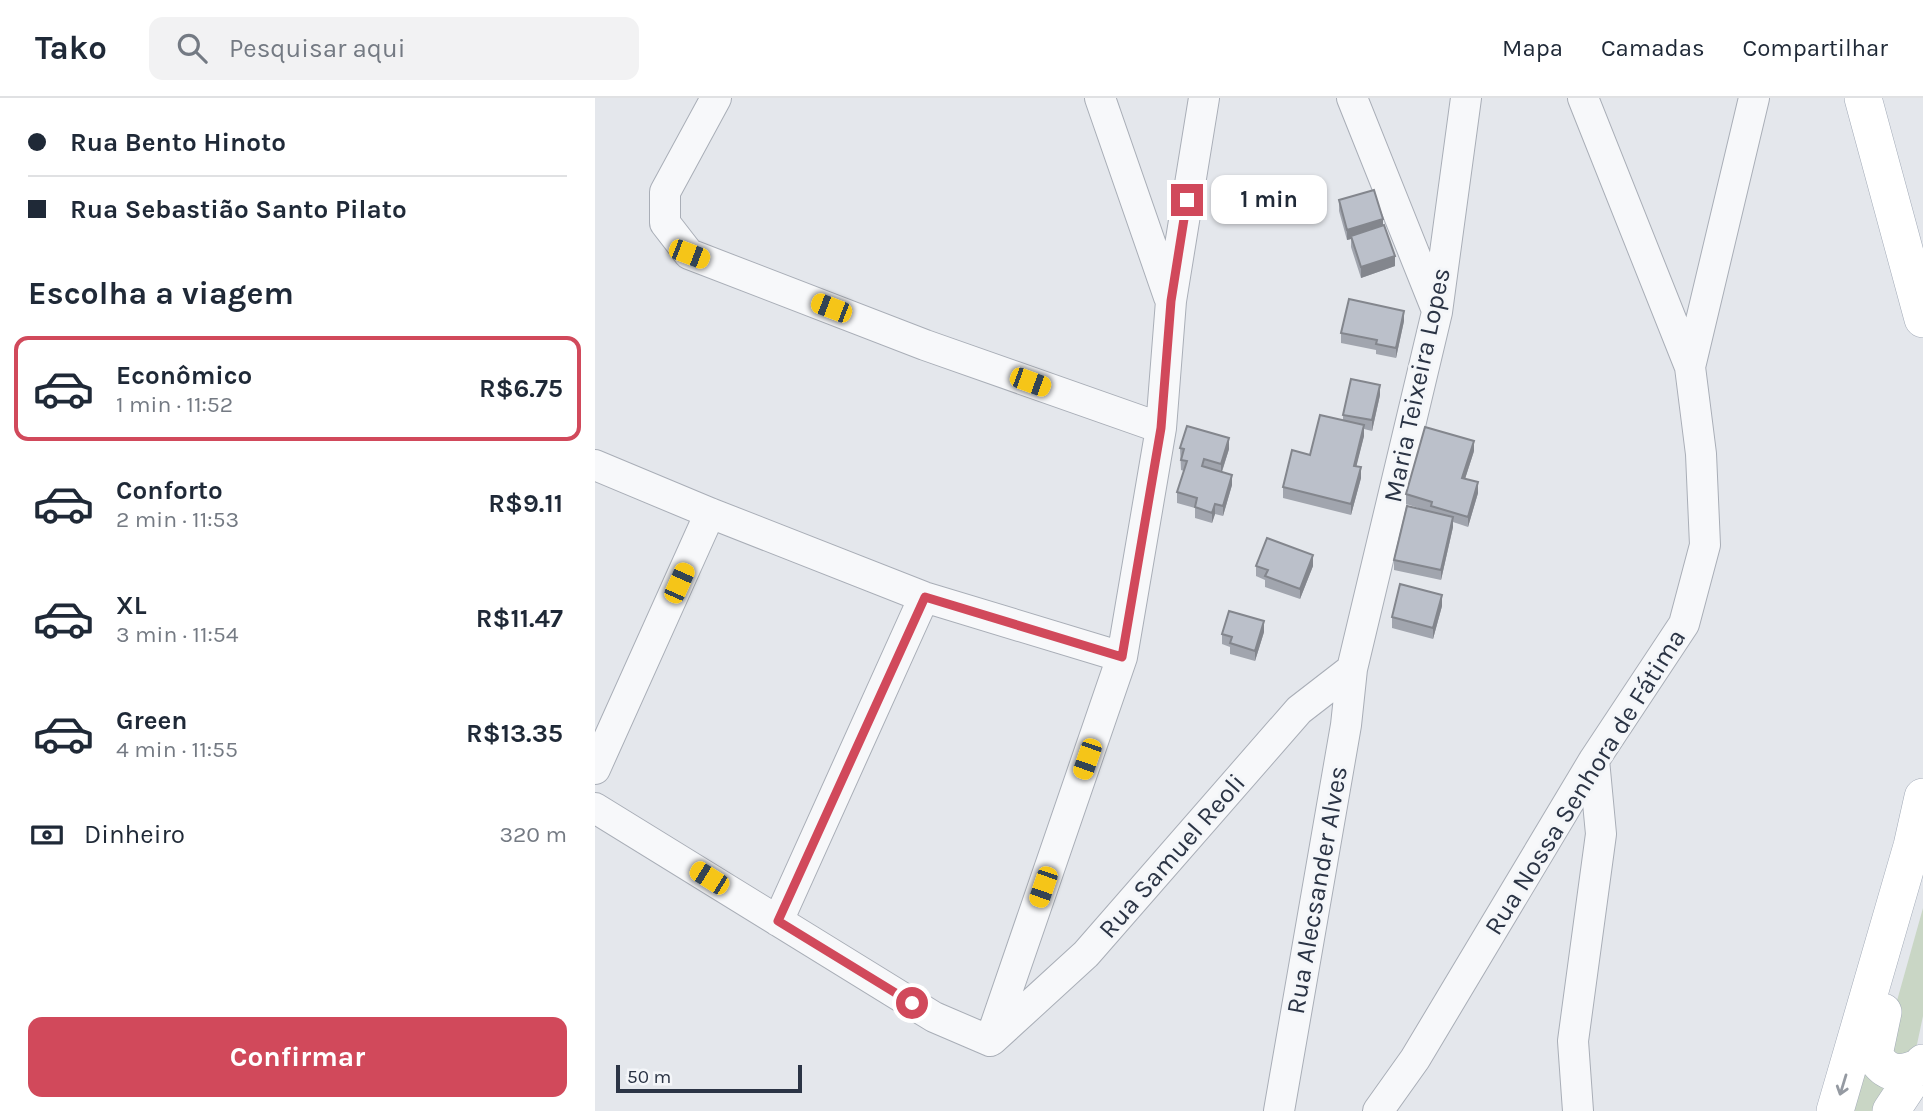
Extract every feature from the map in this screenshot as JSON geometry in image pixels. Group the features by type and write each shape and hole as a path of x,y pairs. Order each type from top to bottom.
{"main road":[{"path":"1863,98 1923,319"},
{"path":"1835,1111 1896,904 1918,840 1923,797"},
{"path":"1896,904 1897,960 1874,1055 1880,1065 1895,1072 1905,1073 1922,1065"},
{"path":"1891,1111 1922,1065"}],"street":[{"path":"716,98 665,192 665,223 689,254 925,345 1161,428"},
{"path":"1100,98 1171,301"},
{"path":"595,808 934,1017 990,1041 1122,657 1161,428 1171,301 1204,98"},
{"path":"1352,98 1437,312"},
{"name":"Maria Teixeira Lopes","path":"1352,669 1437,312 1466,98"},
{"path":"1583,98 1690,368"},
{"name":"Rua Nossa Senhora de Fátima","path":"1378,1111 1415,1059 1594,760 1684,624 1706,545 1701,454 1690,368 1754,98"},
{"path":"595,465 925,597 1122,657"},
{"path":"595,769 711,513"},
{"path":"778,921 925,597"},
{"name":"Rua Samuel Reoli","path":"990,1041 1086,954 1299,710 1352,669"},
{"name":"Rua Alecsander Alves","path":"1279,1111 1346,725 1352,669"},
{"path":"1578,1111 1573,1041 1601,834 1594,760"}],"green space":[{"path":"1923,908 1923,1016 1916,1049 1904,1056 1892,1053 1886,1040"},
{"path":"1867,1072 1887,1085 1878,1111 1850,1111 1862,1076"}],"building":[{"path":"1374,190 1383,219 1347,230 1339,200"},
{"path":"1384,225 1395,256 1361,267 1351,236"},
{"path":"1349,299 1404,311 1396,348 1376,344 1377,340 1341,333"},
{"path":"1351,379 1380,385 1372,420 1343,415"},
{"path":"1320,415 1364,425 1354,466 1361,467 1351,504 1283,487 1292,450 1310,455"},
{"path":"1187,426 1229,438 1221,464 1204,459 1202,466 1232,475 1223,506 1215,504 1212,513 1195,507 1197,498 1177,492 1187,461 1181,460 1184,449 1180,448"},
{"path":"1425,427 1474,441 1462,478 1478,482 1468,517 1431,506 1432,502 1406,494"},
{"path":"1407,506 1453,517 1441,570 1394,560"},
{"path":"1267,538 1313,555 1300,589 1265,576 1268,570 1256,566"},
{"path":"1400,584 1442,595 1433,628 1392,617"},
{"path":"1229,611 1264,621 1255,651 1230,643 1232,637 1222,634"}],"route":[{"path":"912,1003 778,921 925,597 1122,657 1161,428 1171,301 1187,200"}]}
